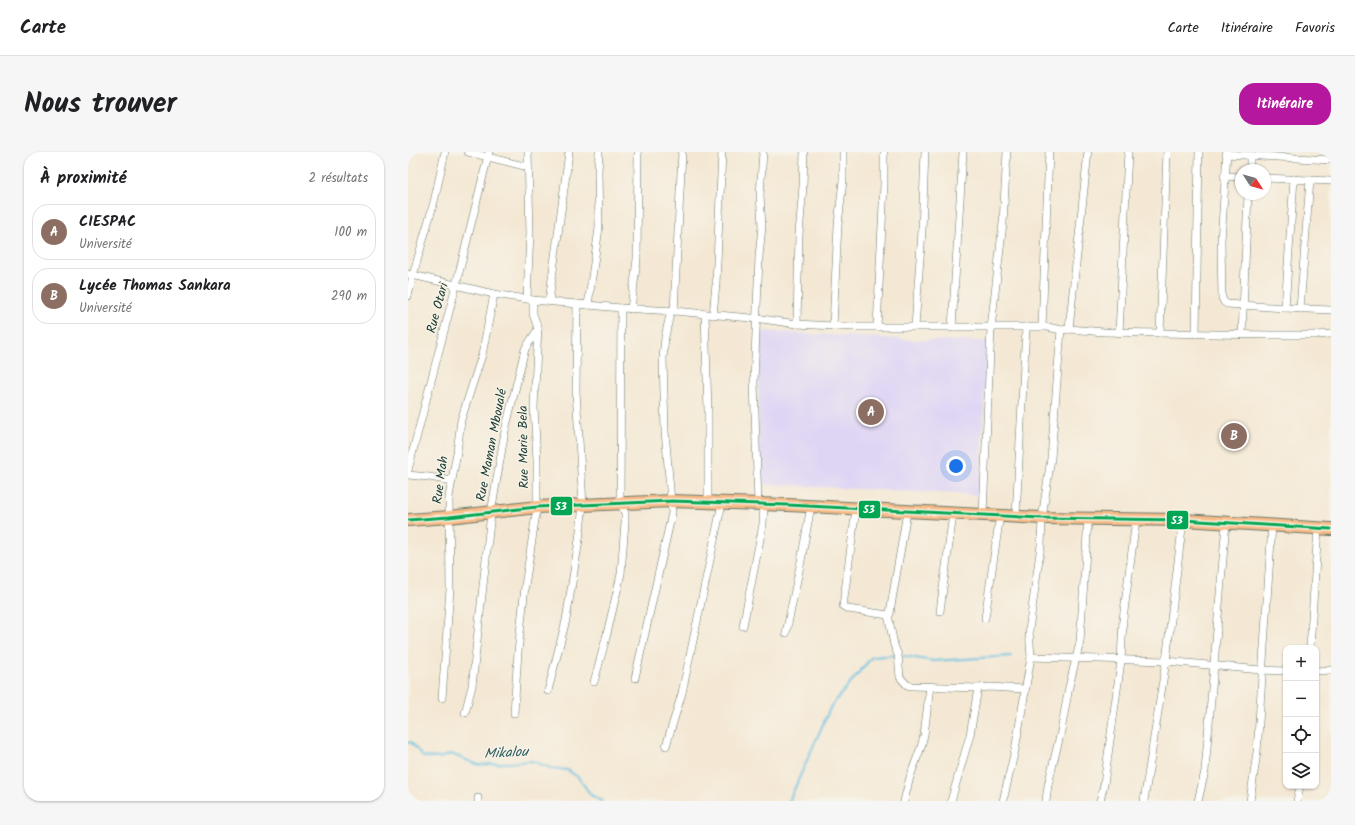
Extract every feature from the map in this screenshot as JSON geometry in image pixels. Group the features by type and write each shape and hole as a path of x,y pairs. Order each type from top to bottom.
{"highway":[{"path":"408,520 491,513 537,507 672,501 722,504 811,506 1042,518 1183,520 1331,529"}],"street":[{"path":"408,296 410,275 434,202 444,152"},
{"path":"468,152 488,154 528,167"},
{"name":"Rue Marie Bela","path":"514,713 524,600 537,507 537,460 534,407 538,328 530,299 528,152"},
{"path":"549,301 569,152"},
{"path":"588,305 599,228 599,152"},
{"path":"631,309 637,260 638,152"},
{"path":"635,678 670,528 672,513 665,431 663,358 665,337 672,310 682,152"},
{"path":"713,315 716,284 722,152"},
{"path":"743,626 763,524 754,382 756,318 762,226 760,195 762,152"},
{"path":"797,324 799,234 804,152"},
{"path":"833,326 838,225 843,180 843,152"},
{"path":"876,327 884,184 884,152"},
{"path":"915,327 925,152"},
{"path":"952,328 963,152"},
{"path":"984,514 991,328 1003,223 1007,152"},
{"path":"1042,327 1050,152"},
{"path":"1069,329 1088,152"},
{"path":"1119,333 1128,152"},
{"path":"1160,333 1167,152"},
{"path":"1196,334 1199,152"},
{"path":"1331,160 1250,156 1226,153 1221,241 1222,298 1227,304 1331,310"},
{"name":"Rue Otari","path":"408,470 456,286 488,154"},
{"path":"1250,156 1250,164"},
{"path":"1224,176 1235,177"},
{"path":"1271,178 1331,181"},
{"path":"1286,308 1294,179"},
{"path":"1300,309 1310,180"},
{"path":"1242,335 1248,200"},
{"path":"410,275 494,294 530,299 631,309 672,310 756,318 797,324 952,328 1042,327 1061,330 1069,329 1119,333 1242,335 1331,334"},
{"name":"Rue Mah","path":"442,698 450,589 449,497 461,420 482,355 494,294"},
{"path":"548,691 566,620 583,505 576,391 576,304"},
{"path":"594,682 608,631 621,574 625,522 625,513 620,503 621,308"},
{"path":"705,314 708,411 708,503"},
{"path":"1016,516 1026,327"},
{"name":"Rue Maman Mboualé","path":"465,713 472,686 491,513 505,431 525,349 538,328"},
{"path":"1003,801 1015,750 1030,657 1029,630 1041,545 1042,518 1051,458 1061,330"},
{"path":"408,475 452,481"},
{"path":"666,746 682,693 722,504"},
{"path":"786,633 811,506"},
{"path":"856,509 843,606 844,608 848,609 888,615"},
{"path":"907,512 890,614 888,615 894,645 898,655 900,677 907,685 1025,689"},
{"path":"940,611 952,514"},
{"path":"985,618 1000,515"},
{"path":"1046,801 1048,785 1080,642 1088,519"},
{"path":"1100,801 1104,784 1121,661 1123,619 1136,520"},
{"path":"1144,801 1166,662 1183,520"},
{"path":"1198,801 1205,771 1226,523"},
{"path":"1250,801 1257,752 1272,525"},
{"path":"1310,645 1318,528"},
{"path":"1030,657 1166,662 1283,671"},
{"path":"1319,671 1331,670"},
{"path":"904,801 910,777 924,735 930,686"},
{"path":"951,801 970,736 978,688"},
{"path":"1297,801 1299,789"}],"shaded area":[{"path":"758,331 915,340 987,341 980,495 759,484"}],"waterway":[{"path":"789,801 831,706 872,657 898,655 933,661 1011,656"},
{"name":"Mikalou","path":"408,743 411,742 423,757 439,758 451,754 479,765 532,761 551,768 567,770 578,777 591,795 602,801"}],"transit line":[{"name":"53","path":"408,520 537,507 672,501 788,505 1042,518 1183,520 1331,529"}],"place":[{"name":"CIESPAC","path":"871,412"},
{"name":"Lycée Thomas Sankara","path":"1234,436"}]}
